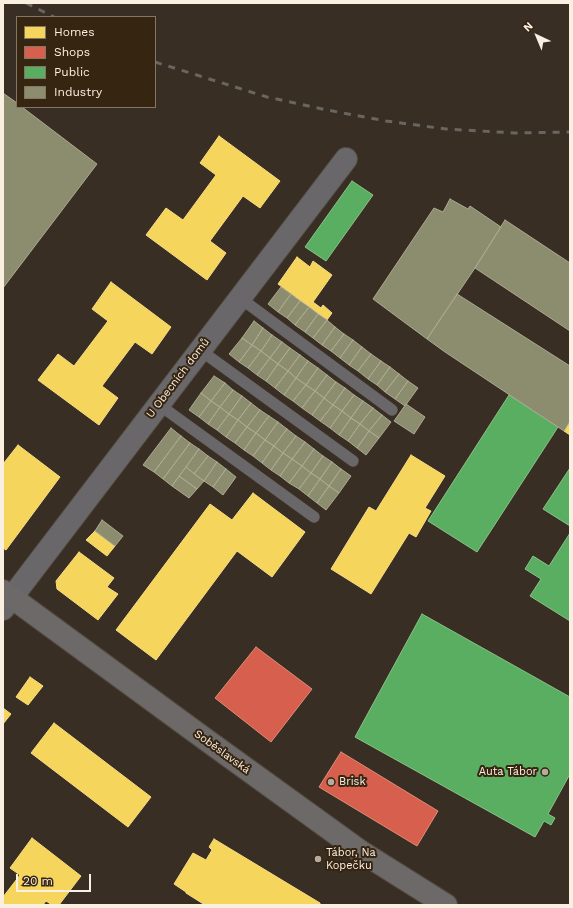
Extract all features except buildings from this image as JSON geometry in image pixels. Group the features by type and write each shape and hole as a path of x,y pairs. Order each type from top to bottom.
{"main road":[{"name":"Soběslavská","path":"6,599 360,851 446,905"}],"street":[{"name":"U Obecních domů","path":"6,599 200,350 346,159"}],"lane":[{"path":"240,298 392,410"},
{"path":"200,350 354,462"},
{"path":"158,404 314,517"}],"railway":[{"path":"26,3 52,16"},
{"path":"156,62 267,97 386,121 446,129 515,133 570,132"}],"place":[{"name":"Auta Tábor","path":"545,772"},
{"name":"Brisk","path":"331,782"},
{"name":"Tábor, Na Kopečku","path":"318,859"}]}
